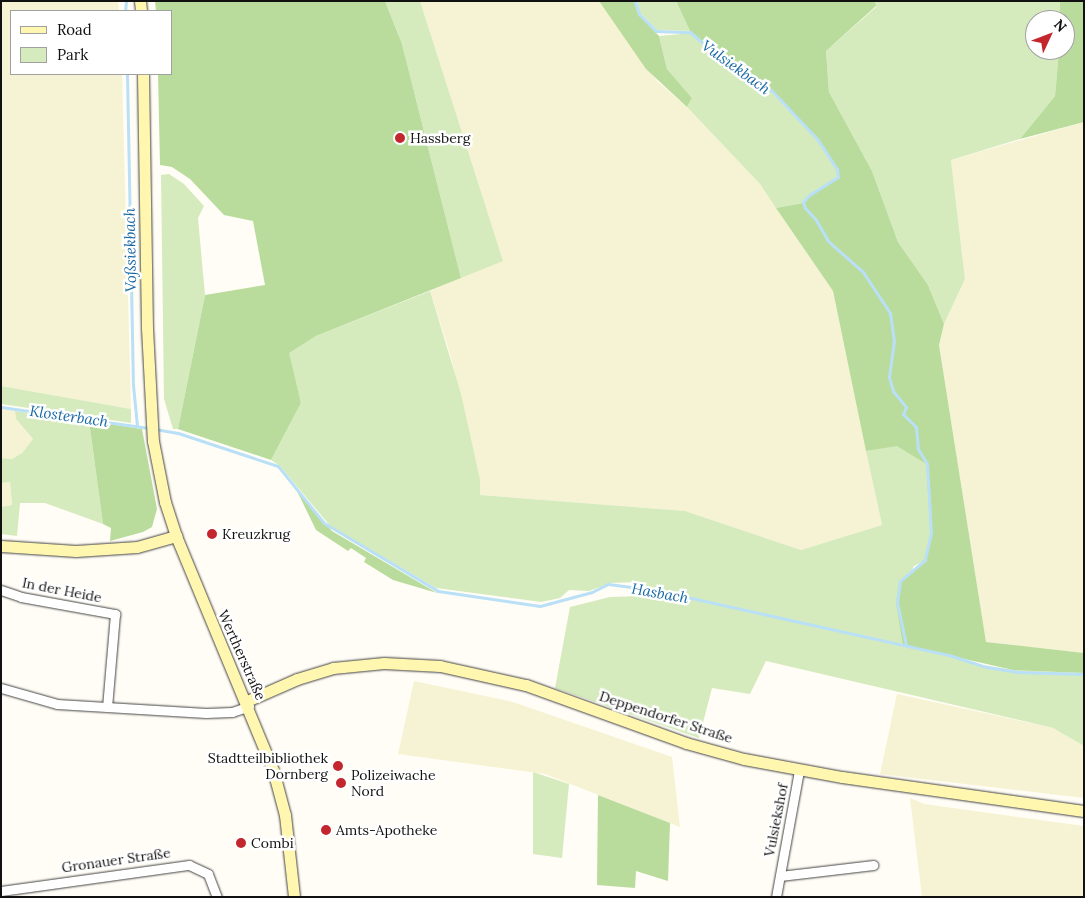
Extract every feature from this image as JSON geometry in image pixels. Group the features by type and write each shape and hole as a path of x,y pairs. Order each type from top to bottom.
{"street":[{"name":"Wertherstraße","path":"143,75 151,422 165,502 176,536 248,704 284,806 294,897"},
{"path":"1,546 76,551 137,547 176,536"},
{"name":"In der Heide","path":"1,590 21,597 115,614 107,707"},
{"name":"Deppendorfer Straße","path":"248,704 309,675 343,666 384,663 440,666 526,686 686,743 799,770 1084,811"},
{"path":"1,688 57,704 216,713 232,712 248,704"},
{"name":"Vulsiekshof","path":"776,897 799,770"},
{"name":"Gronauer Straße","path":"1,891 190,865 208,874 217,897"},
{"name":"Vulsiekshof","path":"780,876 872,865"}],"shaded area":[{"path":"1,1 118,1 119,10 10,10 10,75 122,75 131,409 1,386"},
{"path":"420,1 599,1 608,10 657,81 687,107 760,184 833,291 882,525 801,550 685,511 480,495 480,479 450,354 430,291 502,260"},
{"path":"1084,122 1084,653 986,642 939,345 944,324 965,279 951,160"},
{"path":"1,409 15,411 16,419 33,439 22,453 12,459 1,458"},
{"path":"10,482 12,505 1,507 1,483"},
{"path":"414,681 513,702 672,757 680,827 545,774 398,754"},
{"path":"897,694 1053,728 1084,746 1084,798 880,774"},
{"path":"910,798 924,804 1084,826 1084,897 922,897"}],"green space":[{"path":"155,1 385,1 402,44 461,278 316,336 289,353 301,403 271,460 178,429 205,295 265,285 253,221 224,215 190,179 172,167 160,165 158,75 172,75 172,10 156,10"},
{"path":"385,1 420,1 503,261 461,278 402,44"},
{"path":"599,1 634,1 638,14 659,36 667,69 692,98 687,107 646,69"},
{"path":"637,1 676,1 690,31 657,30 640,13"},
{"path":"676,1 875,1 876,6 826,51 829,92 872,171 898,242 928,285 944,324 939,345 986,642 1084,653 1084,673 1013,670 903,645 896,603 899,582 924,560 930,533 926,464 897,446 866,451 833,291 776,208 803,203 808,195 837,177 836,169 817,140 772,92 710,51 690,31"},
{"path":"875,1 1060,1 1060,10 1025,10 1025,60 1058,60 1055,96 1020,139 951,160 965,279 944,324 928,285 898,242 872,171 829,92 826,51 876,7"},
{"path":"1060,1 1084,1 1084,122 1020,139 1055,96 1058,60 1075,60 1075,10 1060,10"},
{"path":"692,33 710,51 771,92 817,140 836,169 837,177 808,195 803,203 776,208 760,184 687,107 692,98 667,69 659,36"},
{"path":"169,174 184,184 204,206 198,218 205,295 178,429 173,429 164,399 161,175"},
{"path":"430,291 461,394 480,479 480,495 685,511 801,550 882,525 866,451 897,445 926,464 930,533 924,561 914,566 896,602 901,624 945,653 983,665 1013,670 1084,673 1084,746 1053,728 766,661 750,694 712,688 699,738 555,688 570,607 610,597 643,596 680,602 637,582 611,583 589,591 569,590 560,598 541,602 436,588 331,527 280,466 271,460 301,403 288,353 316,336"},
{"path":"1,386 131,409 131,423 1,404"},
{"path":"15,411 89,421 103,524 45,503 20,503 17,536 1,534 1,507 12,505 10,482 1,483 1,458 12,459 22,453 33,439 16,419"},
{"path":"89,421 142,429 157,509 152,527 143,532 110,541 111,528 103,524"},
{"path":"297,491 332,531 437,593 393,580 364,562 366,558 351,548 348,551 316,530"},
{"path":"533,772 569,784 562,858 533,854"},
{"path":"598,795 670,823 668,881 636,871 635,888 597,885"}],"waterway":[{"name":"Voßsiekbach","path":"125,10 126,1"},
{"name":"Vulsiekbach","path":"635,1 639,14 656,31 690,32 711,50 772,91 818,140 837,169 838,177 809,195 803,202 805,208 816,220 828,241 863,272 890,313 894,341 889,377 893,391 906,407 903,414 916,427 918,449 927,464 931,533 925,560 900,581 897,602 906,645"},
{"name":"Voßsiekbach","path":"127,75 133,385 137,426"},
{"name":"Klosterbach","path":"1,407 149,428"},
{"name":"Hasbach","path":"155,429 178,433 278,466 324,523 438,591 540,606 592,592 608,584 655,590 949,655 987,667 1017,672 1084,674"}],"place":[{"name":"Hassberg","path":"400,138"},
{"name":"Kreuzkrug","path":"212,534"},
{"name":"Stadtteilbibliothek Dornberg","path":"338,766"},
{"name":"Polizeiwache Nord","path":"341,783"},
{"name":"Amts-Apotheke","path":"326,830"},
{"name":"Combi","path":"241,843"}]}
